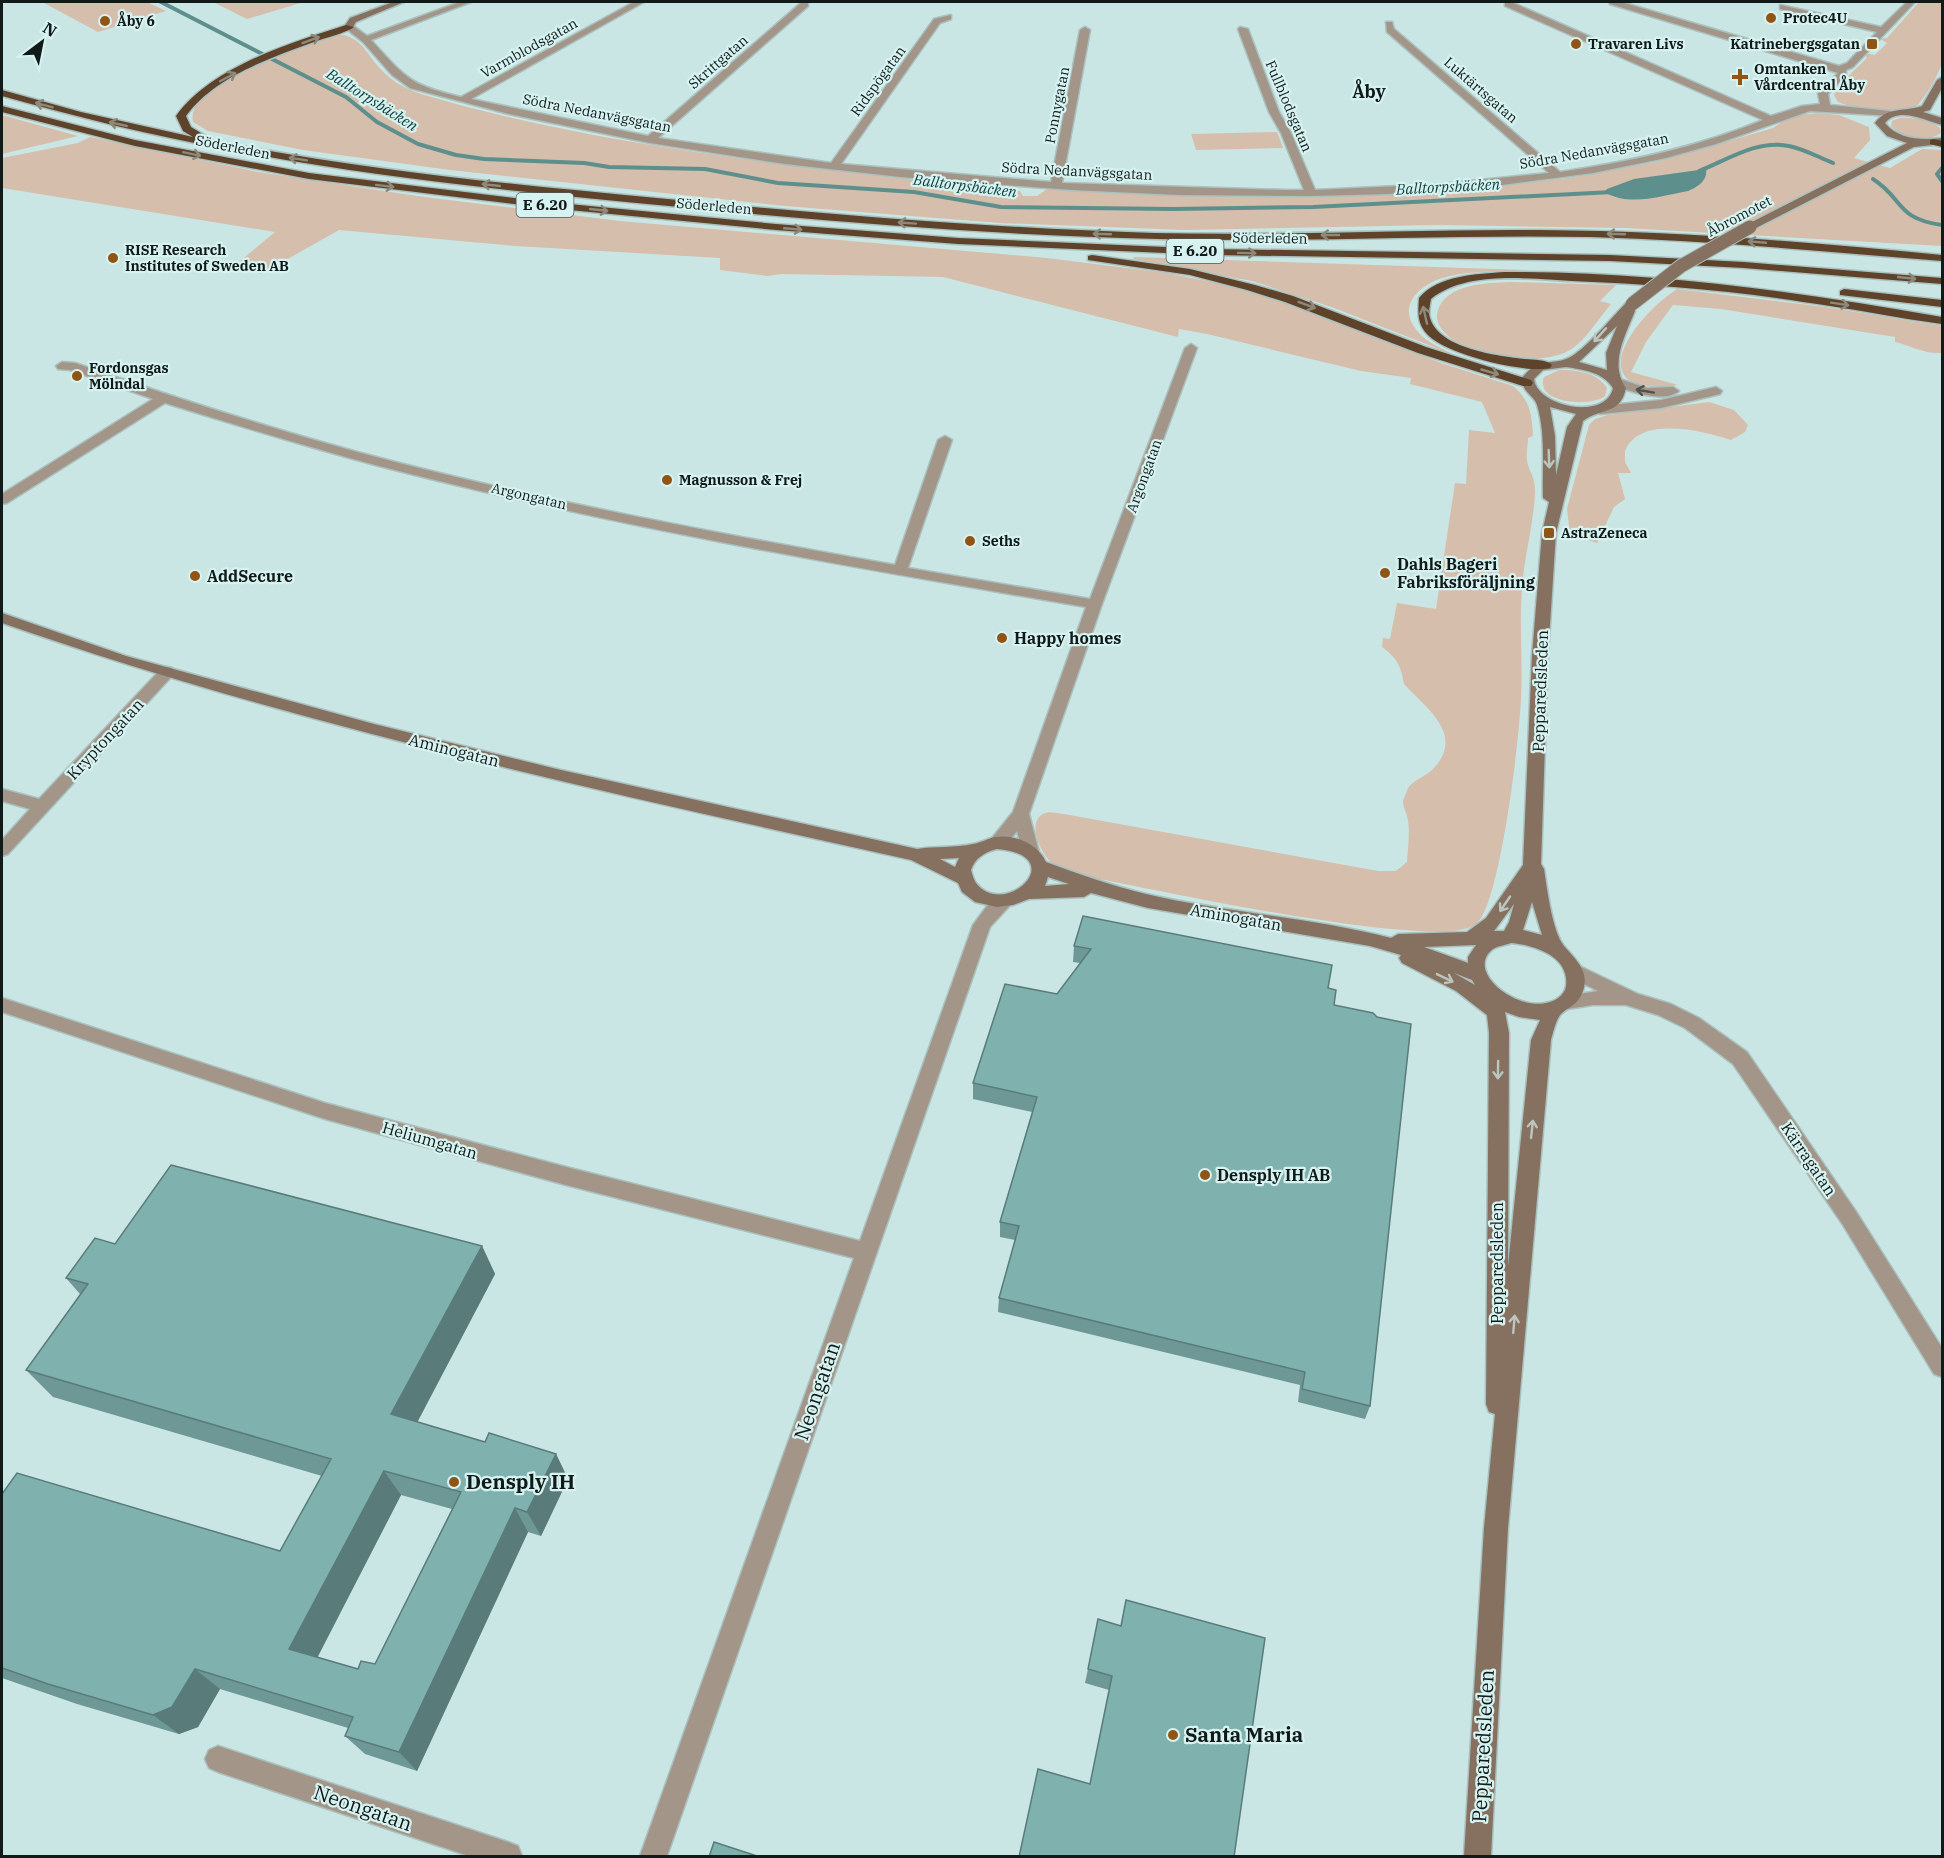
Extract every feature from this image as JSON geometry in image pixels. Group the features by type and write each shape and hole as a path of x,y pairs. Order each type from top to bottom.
{"highway":[{"path":"212,144 187,129 182,121 183,111 194,99 215,85 269,57 349,27"},
{"name":"Söderleden","path":"2,93 86,116 212,144 411,176 816,217 1161,236 1397,234"},
{"name":"Söderleden","path":"2,108 135,143 229,162 365,184 661,217 958,241 1212,252 1432,256"},
{"path":"1397,234 1612,234 1854,249 1942,251"},
{"path":"1397,234 1796,257 1942,270"},
{"path":"958,241 1133,263 1190,272 1251,287 1289,298 1422,350 1527,383"},
{"path":"1854,249 1942,258"},
{"path":"1432,256 1517,255 1611,258 1768,267 1942,281"},
{"path":"1432,256 1586,268 1942,304"},
{"path":"1546,365 1485,358 1446,342 1428,324 1423,314 1425,298 1442,286 1476,279 1503,276 1599,278 1741,290 1942,321"},
{"path":"1741,290 1785,287"}],"street":[{"path":"349,27 353,20 400,2"},
{"path":"366,39 467,2"},
{"name":"Varmblodsgatan","path":"463,100 640,2"},
{"path":"1613,2 1840,69 1847,68 1911,2"},
{"name":"Skrittgatan","path":"650,140 805,4"},
{"path":"1508,4 1771,120"},
{"path":"1783,7 1885,31"},
{"name":"Ridspögatan","path":"834,166 937,21 948,16"},
{"name":"Luktärtsgatan","path":"1389,24 1390,30 1558,175"},
{"name":"Södra Nedanvägsgatan","path":"349,27 366,39 402,80 415,87 553,121 650,140 834,166 965,180 1056,186 1311,193 1408,190 1558,175 1688,149 1797,111 1826,107"},
{"name":"Fullblodsgatan","path":"1243,29 1275,112 1311,193"},
{"name":"Ponnygatan","path":"1056,186 1085,30"},
{"path":"1826,107 1823,93 1840,78 1843,73 1840,69"},
{"path":"1826,107 1890,114 1911,113 1926,108 1942,80"},
{"path":"1826,107 1881,130 1881,118 1890,114"},
{"path":"1911,113 1942,122"},
{"name":"Åbromotet","path":"1881,130 1899,137 1936,142"},
{"name":"Åbromotet","path":"1566,363 1586,351 1599,334 1632,304 1680,266 1868,165 1911,145 1936,142"},
{"path":"1868,165 1875,148"},
{"name":"Åbromotet","path":"1594,410 1617,402 1621,396 1615,381 1612,353 1632,304"},
{"name":"Argongatan","path":"997,843 1021,814 1095,604 1191,348"},
{"path":"1566,363 1593,368 1615,381 1646,392 1716,391 1661,404 1594,410 1564,409 1543,400 1530,389 1527,383 1530,374 1546,365 1566,363"},
{"name":"Argongatan","path":"62,366 71,366 163,398 385,463 635,520 900,571 1095,604"},
{"path":"2,500 163,398"},
{"name":"Pepparedsleden","path":"1504,937 1518,922 1533,861 1540,655 1551,521 1548,436 1543,400"},
{"name":"Pepparedsleden","path":"1551,521 1574,427 1578,419 1594,410"},
{"path":"900,571 945,440"},
{"name":"Aminogatan","path":"2,618 167,672 498,761 915,855 963,878"},
{"name":"Kryptongatan","path":"2,850 167,672"},
{"path":"2,795 42,806"},
{"path":"1021,814 1030,852 1041,867 1041,877 1037,886 1029,893 1005,901 994,900 976,893 963,878 964,862 976,850 997,843 1021,847 1030,852"},
{"name":"Aminogatan","path":"915,855 976,850"},
{"path":"1469,940 1491,923 1533,861"},
{"name":"Pepparedsleden","path":"1533,861 1543,915 1556,950"},
{"name":"Aminogatan","path":"1041,867 1098,890"},
{"name":"Aminogatan","path":"1029,893 1098,890 1375,941 1437,958 1476,975"},
{"name":"Neongatan","path":"976,893 982,925"},
{"name":"Neongatan","path":"653,1857 982,925 996,907 1005,901"},
{"path":"1375,941 1463,986 1494,1005 1524,1011 1540,1012 1560,1006 1574,993 1576,982 1574,970 1556,950 1534,939 1504,937 1487,943 1479,952 1475,963 1476,975 1494,1005"},
{"name":"Aminogatan","path":"1375,941 1469,940 1504,937"},
{"name":"Kärragatan","path":"1574,970 1633,1000 1664,1009 1692,1023 1740,1058 1850,1219 1942,1367"},
{"name":"Kärragatan","path":"1560,1006 1593,998 1633,1000"},
{"name":"Heliumgatan","path":"2,1005 322,1110 566,1176 865,1252"},
{"name":"Pepparedsleden","path":"1494,1005 1499,1034 1496,1528"},
{"name":"Pepparedsleden","path":"1478,1857 1496,1528 1541,1040 1560,1006"},
{"name":"Neongatan","path":"218,1759 508,1857"}],"shaded area":[{"name":"Åby 6","path":"42,2 147,2 166,11 98,32"},
{"path":"213,2 304,2 247,19"},
{"path":"1919,2 1942,2 1942,62 1923,99 1916,106 1908,109 1888,111 1866,109 1838,102 1834,95 1838,86 1867,58 1866,53 1875,55 1887,43 1880,39 1887,38"},
{"path":"344,35 359,43 391,79 402,86 421,94 486,112 619,140 687,151 958,185 958,187 1020,191 1023,196 1037,196 1047,189 1131,194 1280,197 1456,191 1575,177 1660,161 1773,128 1786,119 1800,115 1818,113 1839,115 1869,127 1870,140 1854,158 1890,168 1922,149 1942,150 1942,246 1625,228 1437,225 1185,230 1000,223 785,206 450,170 303,150 208,131 193,122 196,105 218,86 262,61 296,46 329,36"},
{"path":"2,115 78,136 2,154"},
{"path":"1899,118 1916,118 1926,121 1940,128 1941,133 1929,138 1915,138 1901,134 1891,126 1892,121"},
{"path":"1277,132 1283,148 1196,150 1191,134"},
{"path":"90,137 258,172 424,197 620,221 1047,258 1167,273 1231,286 1275,299 1441,363 1513,386 1527,402 1531,415 1533,436 1528,438 1527,458 1535,491 1522,589 1520,717 1513,781 1493,888 1484,912 1475,925 1449,931 1405,930 1287,915 1067,871 1052,863 1043,853 1036,830 1039,817 1052,812 1378,871 1396,871 1407,862 1409,825 1403,801 1410,785 1434,768 1443,756 1444,733 1431,712 1404,684 1398,663 1382,647 1383,638 1390,639 1397,603 1436,609 1455,483 1466,484 1469,430 1495,433 1482,402 1410,384 1411,378 1361,371 1179,329 1178,337 943,277 782,274 767,276 720,270 720,258 515,246 339,230 261,274 233,267 275,232 2,188 2,158 78,143"},
{"path":"1134,257 1528,270 1450,276 1421,289 1414,296 1409,313 1412,323 1426,340 1454,355 1334,308 1252,281 1133,259"},
{"path":"1511,282 1616,285 1600,301 1611,304 1586,336 1568,351 1555,356 1523,359 1487,354 1457,342 1441,329 1437,313 1443,301 1450,294 1470,286"},
{"path":"1677,289 1825,307 1942,326 1942,353 1924,351 1895,342 1895,337 1721,309 1673,305 1646,342 1631,372 1678,385 1647,386 1629,380 1621,368 1622,353 1630,336 1660,302"},
{"path":"1559,370 1579,371 1598,378 1607,388 1605,396 1588,402 1555,398 1547,393 1543,386 1544,377"},
{"path":"1709,402 1734,410 1748,425 1745,432 1731,440 1689,430 1658,429 1644,433 1633,440 1625,451 1625,462 1631,473 1618,473 1625,499 1614,507 1597,543 1570,534 1567,509 1589,425 1595,419 1608,415"}],"water":[{"path":"1706,169 1702,183 1688,191 1635,200 1604,192 1634,179"}],"building":[{"name":"Densply IH AB","path":"1083,916 1332,965 1328,988 1336,990 1334,1005 1411,1024 1370,1406 1302,1389 1305,1372 999,1298 1019,1226 1000,1222 1037,1097 973,1083 1005,984 1057,994 1091,949 1074,946"},
{"name":"Densply IH","path":"171,1165 482,1246 391,1414 485,1442 489,1433 556,1454 527,1512 515,1508 399,1752 345,1736 353,1717 195,1669 172,1707 153,1715 2,1668 2,1494 17,1473 280,1551 331,1459 26,1370 88,1284 66,1278 95,1238 115,1244","holes":["384,1471 461,1492 375,1664 361,1661 358,1669 289,1649"]},
{"name":"Santa Maria","path":"1126,1600 1265,1638 1234,1857 1019,1857 1038,1769 1090,1784 1112,1676 1088,1669 1098,1619 1121,1626"},
{"path":"714,1842 760,1857 709,1857"}],"waterway":[{"name":"Balltorpsbäcken","path":"161,2 346,97 377,122 418,144 456,155 484,159 584,163 609,167 705,169 778,183 914,192 1001,207 1174,209 1313,207 1613,192"},
{"name":"Balltorpsbäcken","path":"1699,171 1766,145 1789,146 1833,163"},
{"name":"Balltorpsbäcken","path":"1942,168 1937,174 1942,181"},
{"name":"Balltorpsbäcken","path":"1873,179 1883,186 1908,213 1927,222 1942,225"}],"place":[{"name":"Protec4U","path":"1771,18"},
{"name":"Åby 6","path":"105,21"},
{"name":"Travaren Livs","path":"1576,44"},
{"name":"Katrinebergsgatan","path":"1872,44"},
{"name":"Omtanken Vårdcentral Åby","path":"1740,77"},
{"name":"RISE Research Institutes of Sweden AB","path":"113,258"},
{"name":"Fordonsgas Mölndal","path":"77,376"},
{"name":"Magnusson & Frej","path":"667,480"},
{"name":"AstraZeneca","path":"1549,533"},
{"name":"Seths","path":"970,541"},
{"name":"Dahls Bageri Fabriksföräljning","path":"1385,573"},
{"name":"AddSecure","path":"195,576"},
{"name":"Happy homes","path":"1002,638"},
{"name":"Densply IH AB","path":"1205,1175"},
{"name":"Densply IH","path":"454,1482"},
{"name":"Santa Maria","path":"1173,1735"}],"district":[{"name":"Åby","path":"1369,92"}]}
